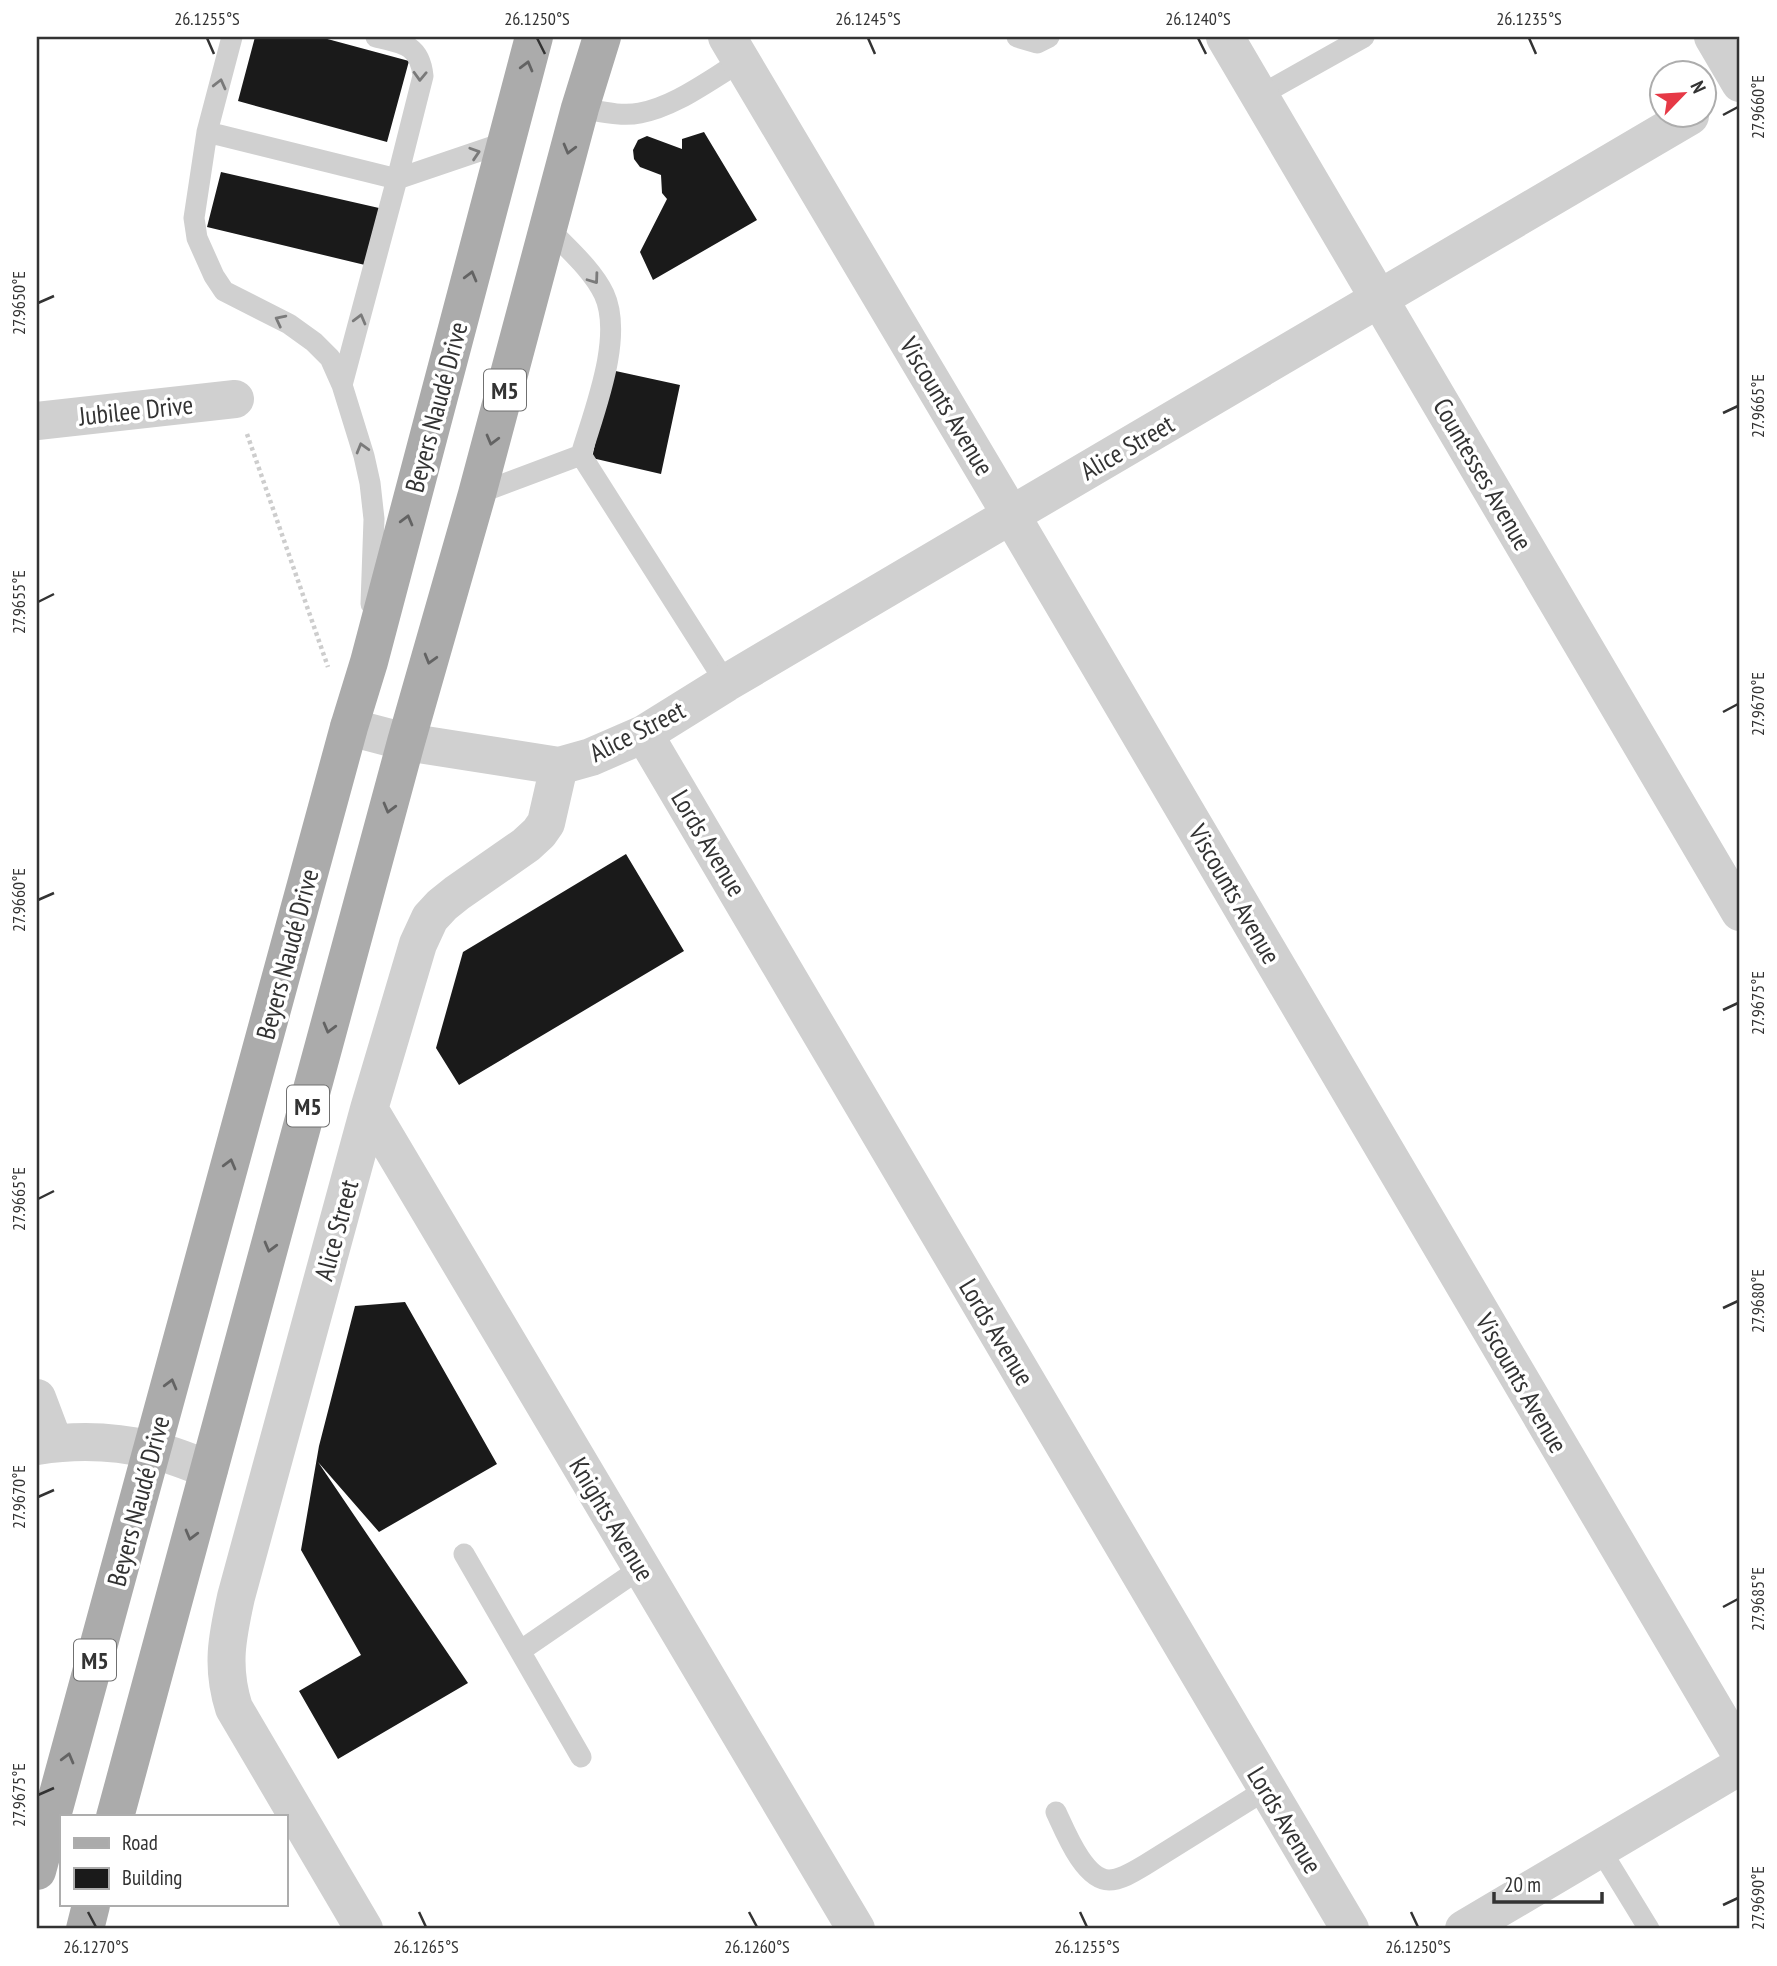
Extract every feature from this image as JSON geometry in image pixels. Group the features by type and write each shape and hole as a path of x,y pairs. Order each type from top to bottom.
{"main road":[{"name":"Beyers Naudé Drive","path":"37,1871 369,662 534,37"},
{"name":"M5","path":"116,1815 601,37"},
{"path":"85,1929 92,1906"}],"street":[{"name":"Countesses Avenue","path":"1226,37 1740,912"},
{"path":"1713,37 1740,84 1718,98"},
{"name":"Viscounts Avenue","path":"734,49 1740,1753"},
{"name":"Alice Street","path":"349,727 407,742 559,766 591,757 644,734 726,683 1666,130"},
{"name":"Jubilee Drive","path":"37,421 235,399"},
{"name":"Lords Avenue","path":"644,734 1350,1929"},
{"name":"Alice Street","path":"363,1929 234,1708 225,1672 229,1627 369,1109 418,944 430,918 442,905 539,833 546,823 559,766"},
{"name":"Knights Avenue","path":"369,1109 856,1929"},
{"path":"37,1398 46,1444 103,1443 153,1450 209,1469"},
{"path":"1464,1929 1740,1766"}],"lane":[{"path":"232,37 207,132 194,218 197,239 224,291 289,324 314,342 330,358 342,385 364,456 374,519 369,662"},
{"path":"342,385 423,76 418,55 410,47 376,37"},
{"path":"1017,37 1037,43 1049,37"},
{"path":"1259,96 1364,37"},
{"path":"580,108 622,114 638,114 655,109 675,100 734,49"},
{"path":"207,132 397,178 506,142"},
{"path":"548,229 594,278 604,294 611,322 610,352 582,455 726,683"},
{"path":"477,494 582,455"},
{"path":"464,1554 581,1757"},
{"path":"520,1651 641,1568"},
{"path":"1056,1812 1081,1861 1094,1874 1108,1880 1126,1875 1145,1865 1267,1789"},
{"path":"1600,1849 1649,1929"}],"path":[{"path":"235,399 331,675"}],"building":[{"path":"255,37 320,37 409,61 387,142 238,101"},
{"path":"704,132 757,220 653,280 640,252 667,199 662,193 661,175 640,167 634,159 633,150 638,140 647,136 682,149 682,139"},
{"path":"221,172 379,208 365,265 207,227"},
{"path":"611,370 680,385 661,474 592,458"},
{"path":"626,854 684,951 459,1085 436,1048 463,952"},
{"path":"405,1302 497,1464 379,1532 318,1462 468,1683 338,1759 299,1691 361,1655 301,1550 319,1446 355,1306"}]}
